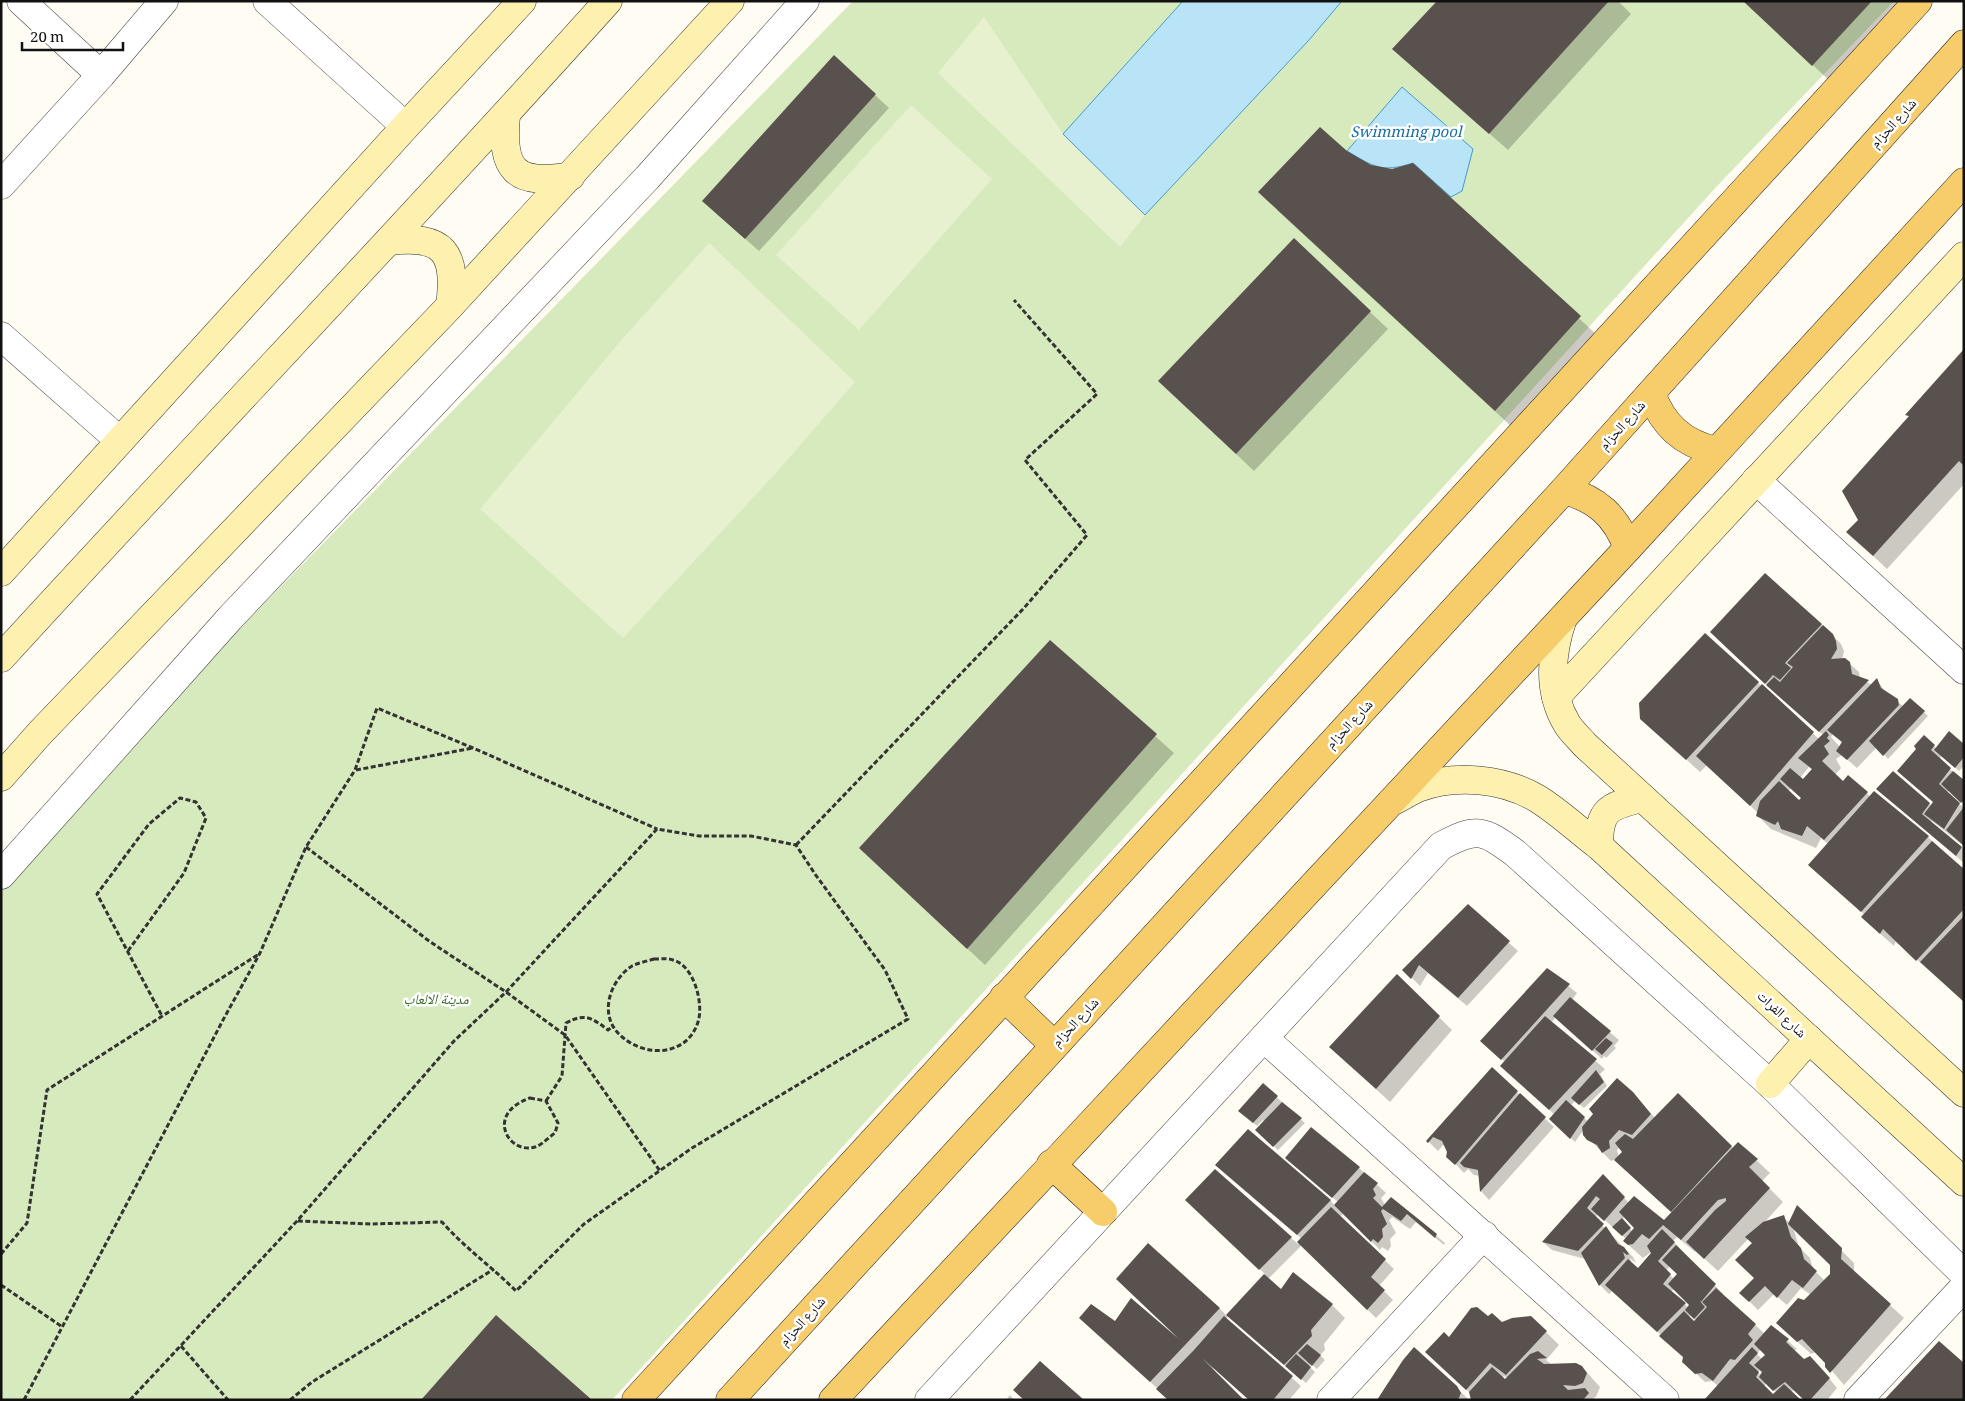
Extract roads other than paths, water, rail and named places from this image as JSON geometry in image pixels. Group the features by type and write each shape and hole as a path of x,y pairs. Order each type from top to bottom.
{"main road":[{"path":"636,1400 1918,1"},
{"name":"شارع الحزام","path":"730,1400 1564,490 1964,44"},
{"path":"833,1400 1051,1164 1628,548 1964,182"},
{"path":"1651,393 1657,410 1674,432 1698,447 1716,451"},
{"path":"1564,490 1582,495 1598,503 1617,523 1628,548"},
{"path":"1004,997 1054,1045"},
{"path":"1051,1164 1103,1212"}],"street":[{"path":"22,1 101,75"},
{"path":"1,185 101,75 164,1"},
{"path":"267,1 406,126"},
{"path":"1,572 522,1"},
{"path":"1,658 165,479 390,242 608,1"},
{"path":"1,777 40,733 450,306 730,1"},
{"path":"1,876 230,618 640,185 805,1"},
{"path":"506,115 505,150 515,169 534,180 545,181 570,176"},
{"path":"390,242 414,239 425,240 443,252 453,272 450,306"},
{"path":"1556,697 1964,256"},
{"path":"1,336 120,441"},
{"path":"1756,480 1964,670"},
{"path":"1562,618 1554,644 1552,671 1556,697 1567,724 1585,745 1642,798 1964,1093"},
{"name":"شارع الفرات","path":"1391,802 1418,788 1448,781 1479,780 1509,787 1537,799 1599,846 1964,1182"},
{"path":"1599,846 1599,825 1608,810 1642,798"},
{"path":"929,1400 1441,846 1462,835 1477,831 1495,839 1515,853 1770,1084 1964,1274"},
{"path":"1264,1038 1665,1400"},
{"path":"1770,1084 1809,1039"},
{"path":"1331,1400 1484,1235"},
{"path":"1858,1400 1964,1287"}],"water":[{"path":"1183,1 1342,1 1309,40 1145,215 1063,134"},
{"name":"Swimming pool","path":"1402,87 1473,149 1462,191 1451,197 1413,163 1393,168 1378,167 1347,151"}],"park label":[{"name":"مدينة الالعاب","path":"436,999"}]}
